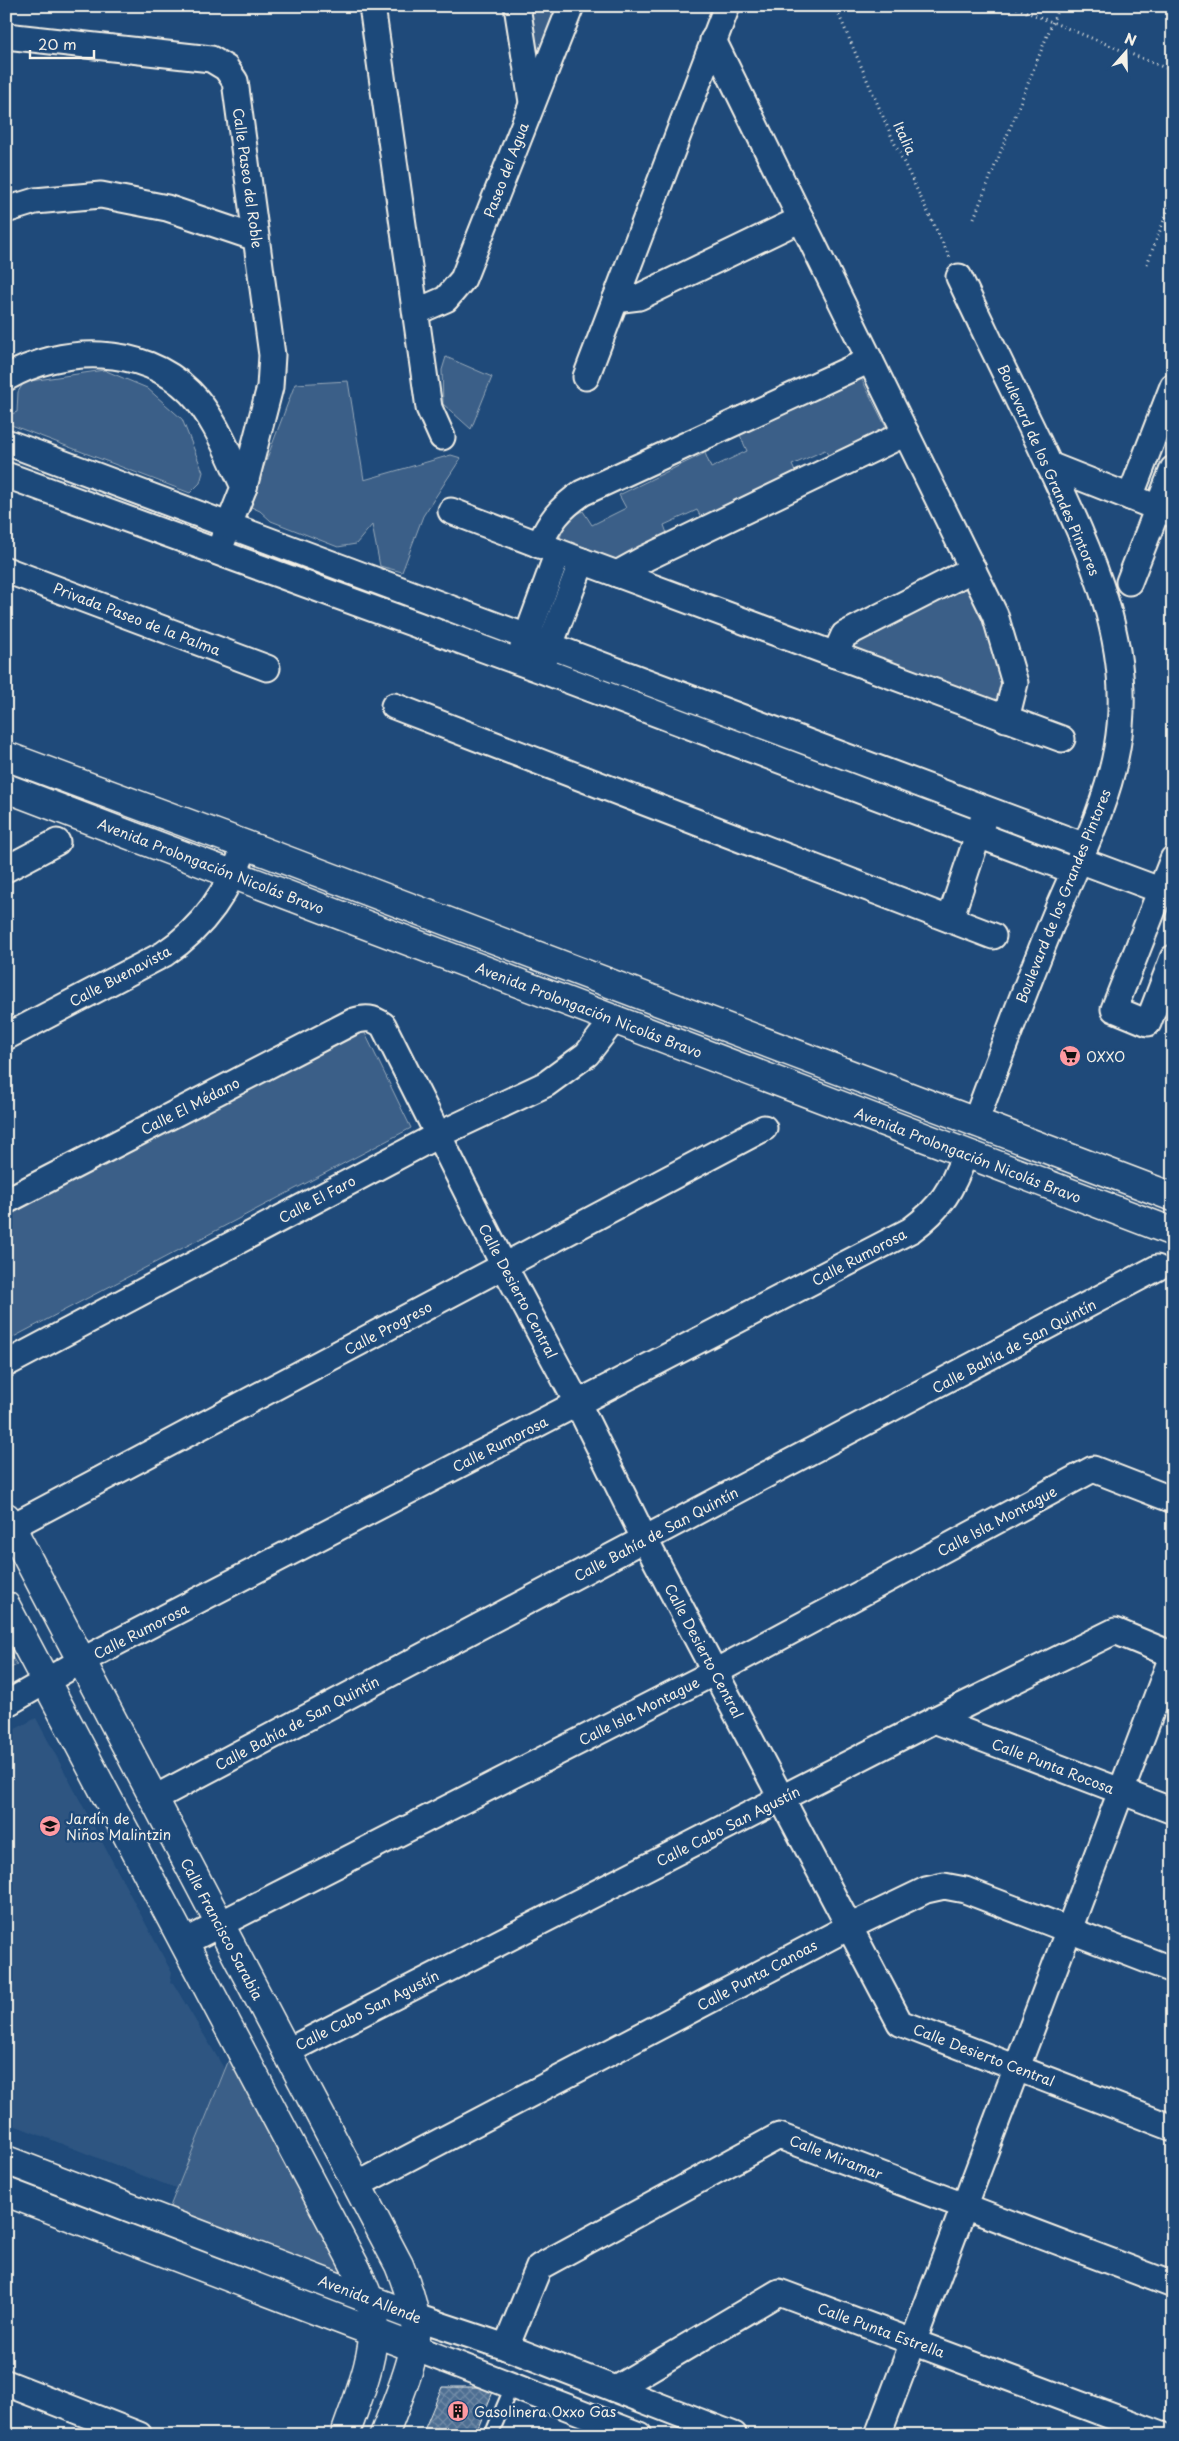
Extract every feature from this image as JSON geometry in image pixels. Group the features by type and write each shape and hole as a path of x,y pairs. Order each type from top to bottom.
{"main road":[{"path":"6,756 246,845 1173,1197"},
{"name":"Avenida Prolongación Nicolás Bravo","path":"6,788 1173,1232"},
{"path":"964,1154 975,1122"},
{"name":"Calle Francisco Sarabia","path":"9,1522 399,2265 408,2287 416,2325 415,2348 384,2435"},
{"path":"6,1606 357,2270 372,2312 373,2332 369,2362 345,2435"},
{"name":"Avenida Allende","path":"6,2160 413,2316"},
{"path":"8,2199 415,2348"}],"street":[{"path":"372,6 429,408 442,437"},
{"path":"517,6 532,102"},
{"name":"Paseo del Agua","path":"416,312 446,299 463,279 571,6"},
{"path":"586,377 727,6"},
{"name":"Calle Paseo del Roble","path":"14,39 211,60 226,68 235,81 272,355 270,387 244,487 218,553"},
{"path":"713,40 995,615 1015,683 1006,719"},
{"path":"6,210 35,201 101,195 167,208 256,238"},
{"path":"615,300 639,297 801,219"},
{"name":"Boulevard de los Grandes Pintores","path":"959,277 1049,465 1092,562 1113,623 1120,663 1122,698 1118,747 1107,793 1022,997 975,1122"},
{"path":"6,378 27,366 64,356 102,354 137,361 165,372 190,391 206,411 244,487"},
{"path":"518,662 527,637 548,548 550,522 561,508 582,493 870,360"},
{"path":"1130,497 1173,386"},
{"path":"617,574 906,433"},
{"path":"6,442 980,806 1079,859 1167,893"},
{"path":"1049,465 1165,511"},
{"path":"1129,582 1165,511 1173,469"},
{"path":"6,475 541,670 971,833 1079,859"},
{"path":"451,511 582,562 1062,739"},
{"path":"541,670 582,562"},
{"path":"836,655 844,635 973,569"},
{"name":"Privada Paseo de la Palma","path":"6,570 267,668"},
{"path":"394,706 993,936"},
{"path":"943,917 980,806"},
{"path":"6,869 57,842"},
{"name":"Calle Buenavista","path":"6,1037 164,954 184,940 201,924 234,875 246,845"},
{"path":"1173,859 1167,893 1114,1009 1148,1023 1173,958"},
{"name":"Calle El Médano","path":"6,1202 354,1021 364,1018 376,1020"},
{"name":"Calle El Faro","path":"6,1364 438,1135 553,1080 587,1054 614,1019"},
{"name":"Calle Desierto Central","path":"376,1020 383,1025 504,1266 578,1404 645,1540 900,2023 1173,2128"},
{"name":"Calle Progreso","path":"9,1522 504,1266 764,1128"},
{"name":"Calle Rumorosa","path":"6,1704 81,1661 911,1230 942,1203 954,1184 964,1154"},
{"name":"Calle Bahía de San Quintín","path":"153,1799 1157,1268"},
{"name":"Calle Isla Montague","path":"185,1942 715,1672 1093,1469 1171,1494"},
{"name":"Calle Cabo San Agustín","path":"286,2052 934,1720 1115,1631 1173,1655"},
{"path":"878,2435 1173,1655"},
{"name":"Calle Punta Rocosa","path":"934,1720 1173,1811"},
{"name":"Calle Punta Canoas","path":"357,2185 849,1927 926,1890 944,1886 965,1890 1173,1970"},
{"name":"Calle Miramar","path":"506,2347 539,2267 779,2136 1173,2285"},
{"name":"Calle Punta Estrella","path":"615,2389 779,2292 1162,2435"},
{"name":"Avenida Allende","path":"413,2316 506,2347 734,2435"},
{"path":"415,2348 639,2435"},
{"path":"6,2384 139,2435"}],"lane":[{"path":"491,2435 512,2386"}],"path":[{"name":"Italia","path":"836,6 894,142 959,277"},
{"path":"1012,6 1173,71"},
{"path":"974,218 1059,6"},
{"path":"1147,264 1173,197"}],"shaded area":[{"path":"524,6 561,6 535,72"},
{"path":"446,357 492,377 471,429 443,404 442,370"},
{"path":"104,370 147,388 182,419 203,472 200,483 190,493 6,423 6,416 17,412 18,392 24,382"},
{"path":"861,378 891,437 833,463 825,450 792,465 798,478 704,523 697,510 664,525 669,539 617,566 558,544 566,520 583,511 592,525 626,508 619,495 705,453 711,468 747,451 740,435"},
{"path":"348,381 364,480 451,455 461,458 423,516 402,572 380,566 372,525 356,544 338,547 271,521 260,511 249,506 295,384"},
{"path":"967,582 990,618 1011,683 1001,713 849,655 856,637"},
{"path":"362,1027 411,1128 6,1341 6,1217"},
{"path":"6,1647 17,1665 6,1670"},
{"path":"36,1718 172,1973 170,1982 173,1983 225,2070 177,2189 6,2122 6,1734"},
{"path":"230,2057 359,2288 167,2214"}],"building":[{"name":"Gasolinera Oxxo Gas","path":"442,2387 495,2387 475,2435 422,2435"}],"place":[{"name":"OXXO","path":"1070,1056"},
{"name":"Jardín de Niños Malintzin","path":"50,1826"},
{"name":"Gasolinera Oxxo Gas","path":"458,2411"}]}
